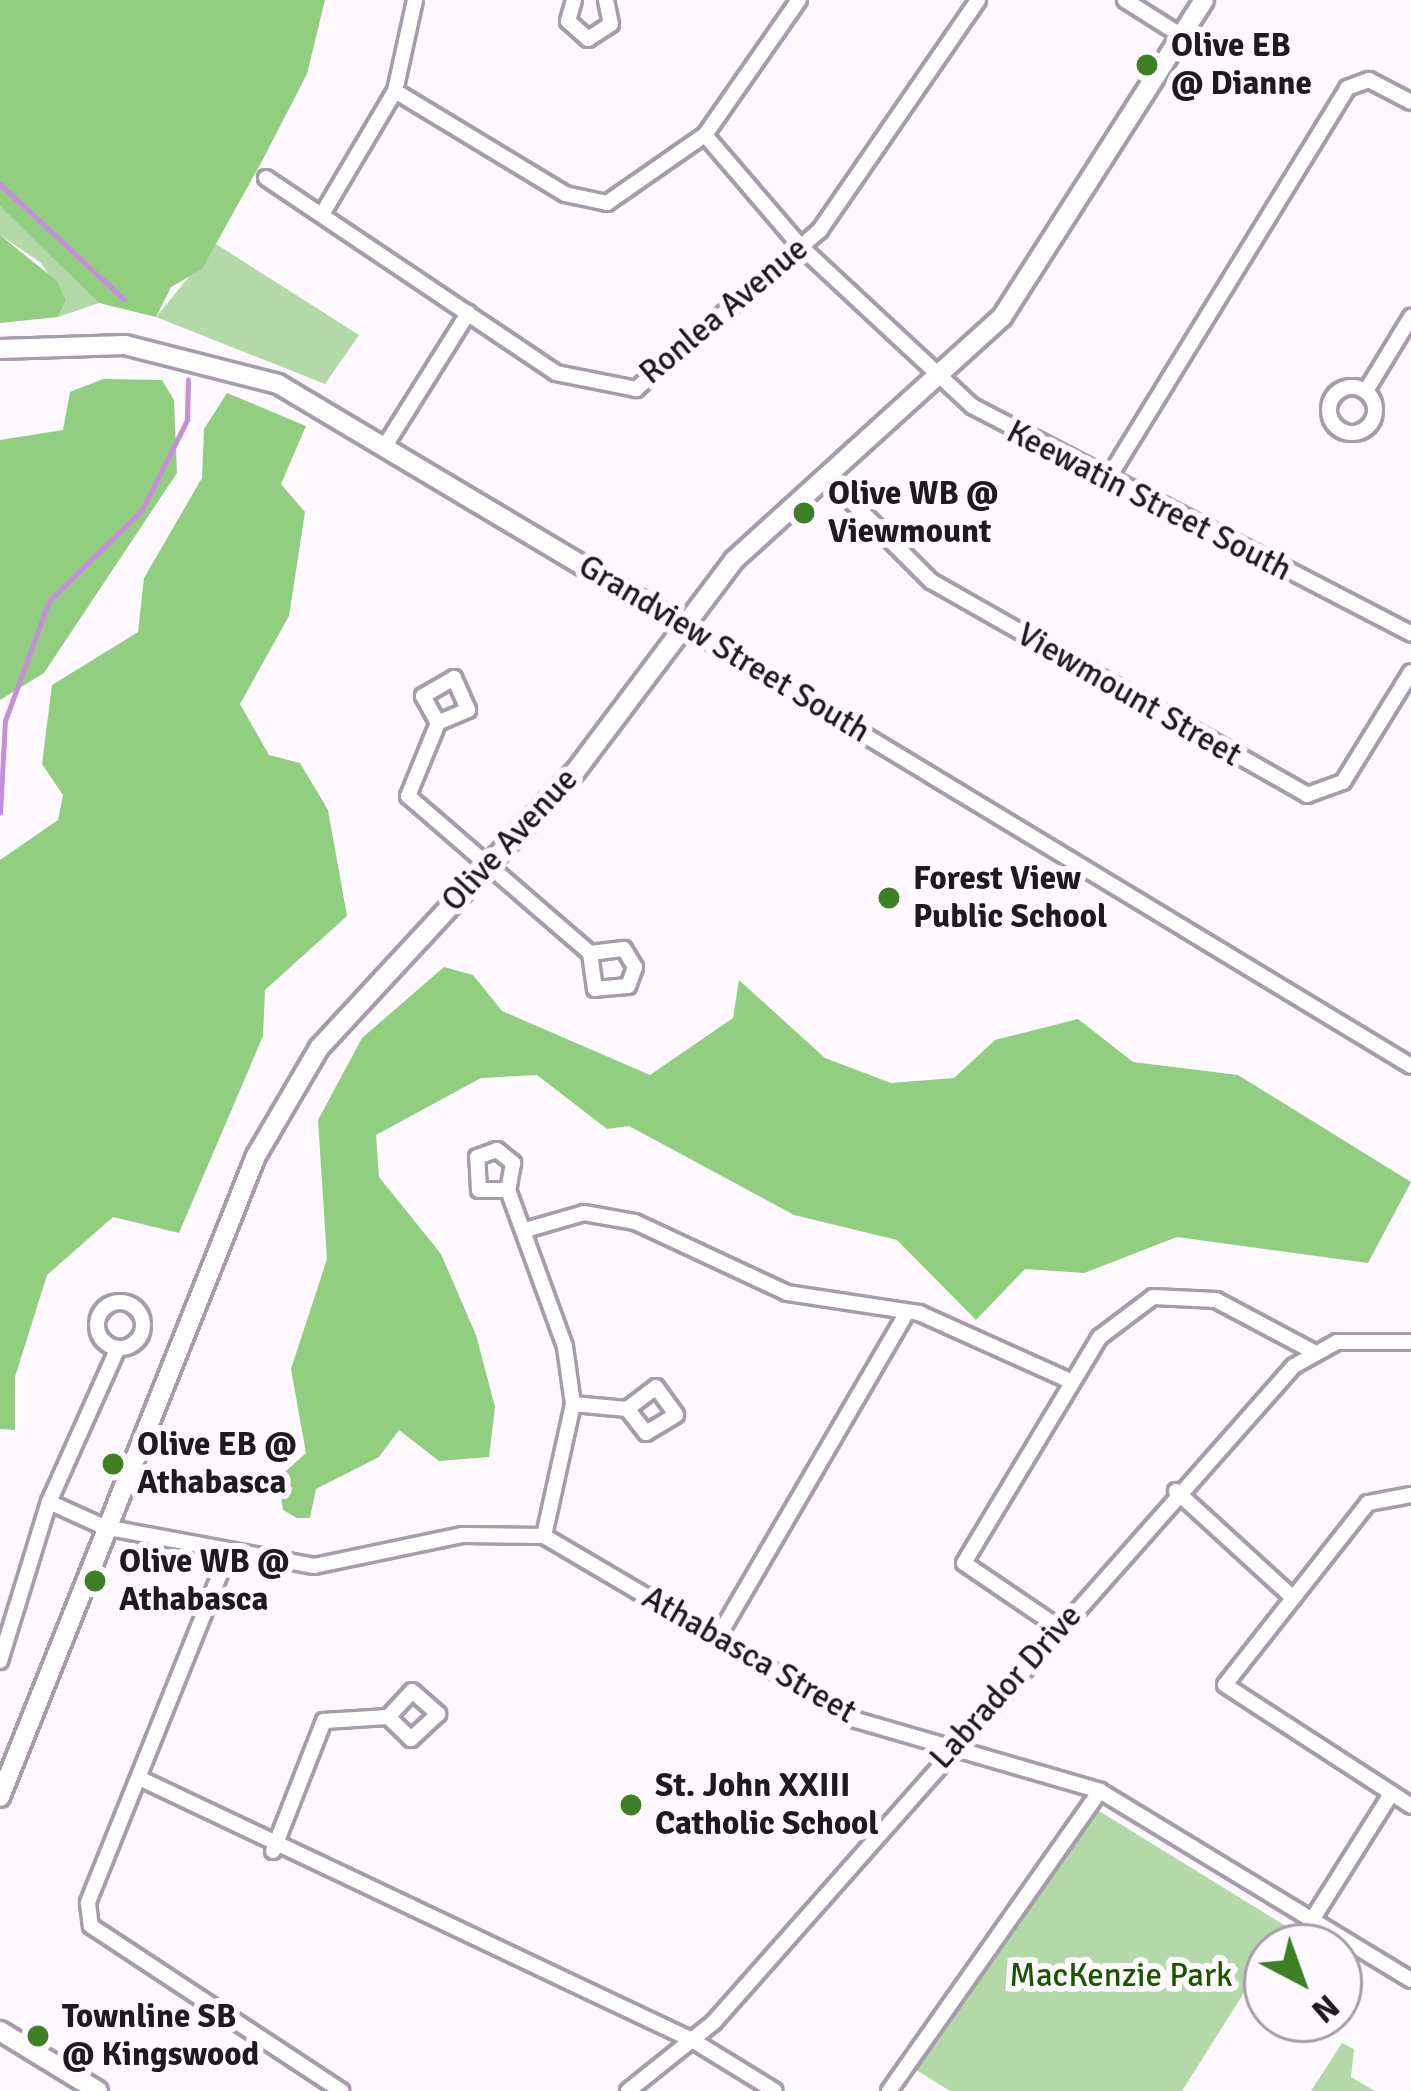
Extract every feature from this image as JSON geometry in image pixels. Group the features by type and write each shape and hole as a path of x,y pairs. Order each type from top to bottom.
{"main road":[{"name":"Olive Avenue","path":"0,1798 104,1528 275,1118 352,1006 597,745 681,624 734,560 941,381 1029,282 1204,0"},
{"name":"Grandview Street South","path":"0,349 177,352 278,385 681,624"},
{"path":"0,2031 98,2091"}],"street":[{"path":"324,211 395,91 415,0"},
{"path":"568,2 575,33 596,38 611,24 606,0"},
{"path":"395,91 565,194 608,203 705,135 799,0"},
{"name":"Ronlea Avenue","path":"266,178 324,211 556,373 636,389 801,247 866,174 978,0"},
{"path":"1125,0 1182,37"},
{"path":"1106,482 1347,88 1369,80 1411,102"},
{"name":"Keewatin Street South","path":"705,135 801,247 941,381 1106,482 1411,634"},
{"path":"385,446 468,313"},
{"path":"1366,391 1411,317"},
{"name":"Viewmount Street","path":"828,478 931,581 1307,795 1343,782 1411,672"},
{"name":"Grandview Street South","path":"681,624 1411,1066"},
{"path":"438,723 407,796 484,869 590,953"},
{"path":"508,1190 529,1228 573,1404 544,1536"},
{"path":"529,1228 605,1214 788,1293 904,1318 919,1313 1066,1379"},
{"path":"1061,1629 964,1562 1066,1379 1153,1297 1216,1300 1312,1351 1411,1342"},
{"path":"718,1637 904,1318"},
{"path":"0,1661 49,1502 118,1348"},
{"name":"Labrador Drive","path":"628,2091 692,2040 1061,1629 1176,1491 1312,1351"},
{"path":"573,1404 628,1409"},
{"path":"1176,1491 1293,1598"},
{"path":"1407,1492 1368,1504 1225,1685 1411,1806"},
{"name":"Athabasca Street","path":"49,1502 104,1528 314,1566 463,1535 544,1536 856,1720 949,1749 1031,1763 1100,1791 1411,1980"},
{"path":"228,1554 88,1903 91,1926 341,2091"},
{"path":"273,1851 324,1721 388,1717"},
{"path":"139,1778 273,1851 692,2040 775,2091"},
{"path":"890,2091 1100,1791"},
{"path":"1312,1920 1390,1794"}],"green space":[{"path":"0,0 325,0 307,74 262,161 202,269 171,287 156,317 99,303 0,206"},
{"path":"0,206 60,254 99,303 58,317 66,301 41,263 0,235"},
{"path":"0,235 57,281 66,301 58,317 0,323"},
{"path":"216,244 359,335 325,384 156,317"},
{"path":"103,379 162,380 174,400 177,473 44,673 0,700 0,440 63,430 70,392"},
{"path":"227,393 306,426 281,484 305,512 289,616 240,704 269,755 300,763 328,810 347,916 265,990 263,1036 179,1233 113,1217 47,1275 15,1377 15,1430 0,1429 0,860 58,820 63,795 42,764 52,685 138,632 144,578 202,478 204,429"},
{"path":"444,967 473,975 502,1011 650,1075 733,1018 739,980 825,1058 891,1083 954,1078 995,1040 1078,1019 1133,1062 1238,1075 1411,1182 1368,1263 1177,1237 1084,1273 1025,1269 976,1320 897,1240 794,1215 629,1126 607,1129 537,1075 481,1078 376,1135 379,1177 441,1254 476,1335 495,1407 489,1457 439,1461 399,1430 379,1457 316,1489 310,1518 297,1518 283,1510 278,1478 306,1453 291,1369 327,1259 318,1120 362,1038"},
{"name":"MacKenzie Park","path":"1099,1811 1281,1923 1243,1923 1243,1994 1182,2091 950,2091 913,2068"},
{"path":"1342,2043 1354,2049 1351,2077 1375,2091 1311,2091"}],"waterway":[{"path":"0,184 124,299"},
{"path":"0,813 5,721 49,601 142,510 187,420 188,380"}],"place":[{"name":"Olive EB @ Dianne","path":"1147,65"},
{"name":"Olive WB @ Viewmount","path":"804,513"},
{"name":"Forest View Public School","path":"889,898"},
{"name":"Olive EB @ Athabasca","path":"113,1464"},
{"name":"Olive WB @ Athabasca","path":"95,1581"},
{"name":"St. John XXIII Catholic School","path":"631,1805"},
{"name":"Townline SB @ Kingswood","path":"38,2036"}]}
